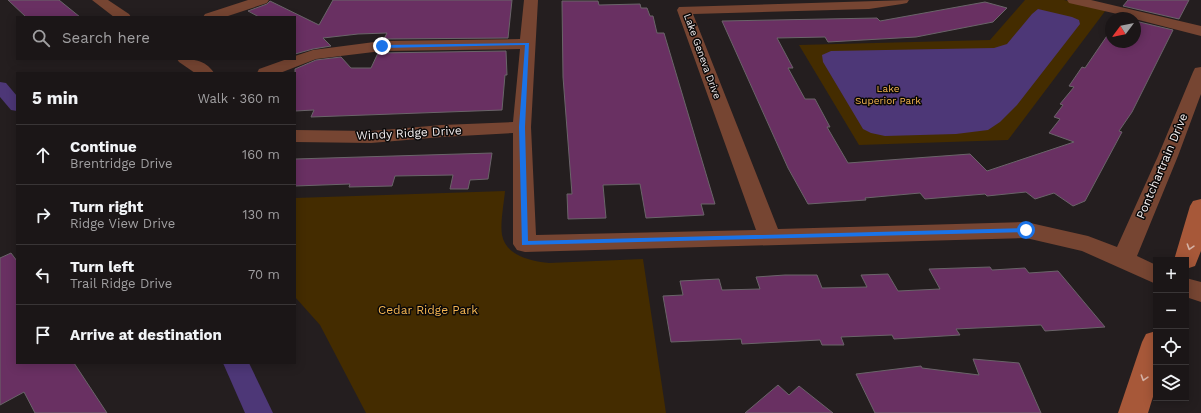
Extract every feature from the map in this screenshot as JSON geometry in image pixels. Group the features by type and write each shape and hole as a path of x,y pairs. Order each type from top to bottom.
{"main road":[{"path":"1187,257 1201,206"},
{"path":"1133,413 1153,351"}],"street":[{"path":"99,0 123,16"},
{"path":"213,16 262,0"},
{"path":"531,0 522,127 525,244 1026,230 1088,244 1153,273"},
{"name":"Lake Geneva Drive","path":"770,237 684,10 870,5 902,0"},
{"path":"1074,0 1201,31"},
{"path":"268,72 313,55 382,46 528,44"},
{"path":"186,60 204,72"},
{"name":"Pontchartrain Drive","path":"1123,260 1168,156 1201,72"},
{"name":"Windy Ridge Drive","path":"296,136 371,137 442,131 522,127"},
{"path":"1189,288 1201,292"}],"green space":[{"name":"Lake Superior Park","path":"1025,0 1064,0 1106,10 1008,140 859,145 799,45 990,40"},
{"name":"Cedar Ridge Park","path":"505,191 502,235 508,248 520,256 535,261 549,263 643,259 666,413 366,413 320,325 296,298 296,198"}],"shaded area":[{"name":"Lake Superior Park","path":"1038,9 1072,17 1079,20 1080,24 1017,105 1000,122 988,130 956,134 885,136 871,133 863,129 823,62 822,55 831,51 994,48 1007,44"}],"building":[{"path":"8,0 59,0 79,16 25,16"},
{"path":"333,0 512,0 508,38 384,39 387,33 358,34 323,38 331,46 296,54 296,16 257,16 248,11 267,4 270,1 319,25"},
{"path":"1128,0 1189,0 1179,19 1123,6"},
{"path":"562,1 598,1 599,5 640,4 641,8 647,8 650,16 653,16 657,33 664,33 715,204 701,204 704,215 646,218 640,184 603,185 606,218 568,219 567,194 572,194 563,77"},
{"path":"985,2 1007,8 993,22 916,37 828,42 825,37 777,38 793,68 788,68 805,99 815,99 830,127 827,127 848,163 970,154 987,171 1074,142 1049,133 1060,119 1054,117 1063,105 1060,104 1074,87 1069,86 1082,67 1085,68 1105,39 1105,48 1141,48 1141,22 1173,30 1132,112 1119,131 1122,132 1085,201 1073,206 1054,193 1035,199 1026,192 987,196 985,194 925,199 920,193 865,198 866,200 808,204 788,168 722,21 877,18 880,21"},
{"path":"506,51 507,75 505,75 502,110 311,117 314,110 296,111 295,69 316,60 341,57 351,68 371,68 378,53"},
{"path":"492,153 488,179 470,180 468,189 450,189 453,175 395,176 392,186 349,187 350,184 296,186 296,159"},
{"path":"11,253 16,260 16,364 75,364 107,413 35,413 24,392 0,405 0,258"},
{"path":"990,267 992,270 1025,268 1029,273 1058,271 1105,327 1045,331 1041,325 956,329 960,335 894,339 892,335 841,337 844,345 822,345 820,340 742,344 741,339 671,342 663,296 683,295 680,281 719,279 722,290 760,289 756,277 785,275 817,275 822,288 867,287 861,275 888,274 898,291 940,289 929,269"},
{"path":"973,359 1019,363 1041,413 875,413 856,374 921,366 922,368 979,375"},
{"path":"778,385 789,395 799,386 833,413 745,413"}],"waterway":[{"path":"0,87 16,105"},
{"path":"236,364 259,413"}],"route":[{"path":"382,46 528,44 522,127 525,244 1026,230"}]}
